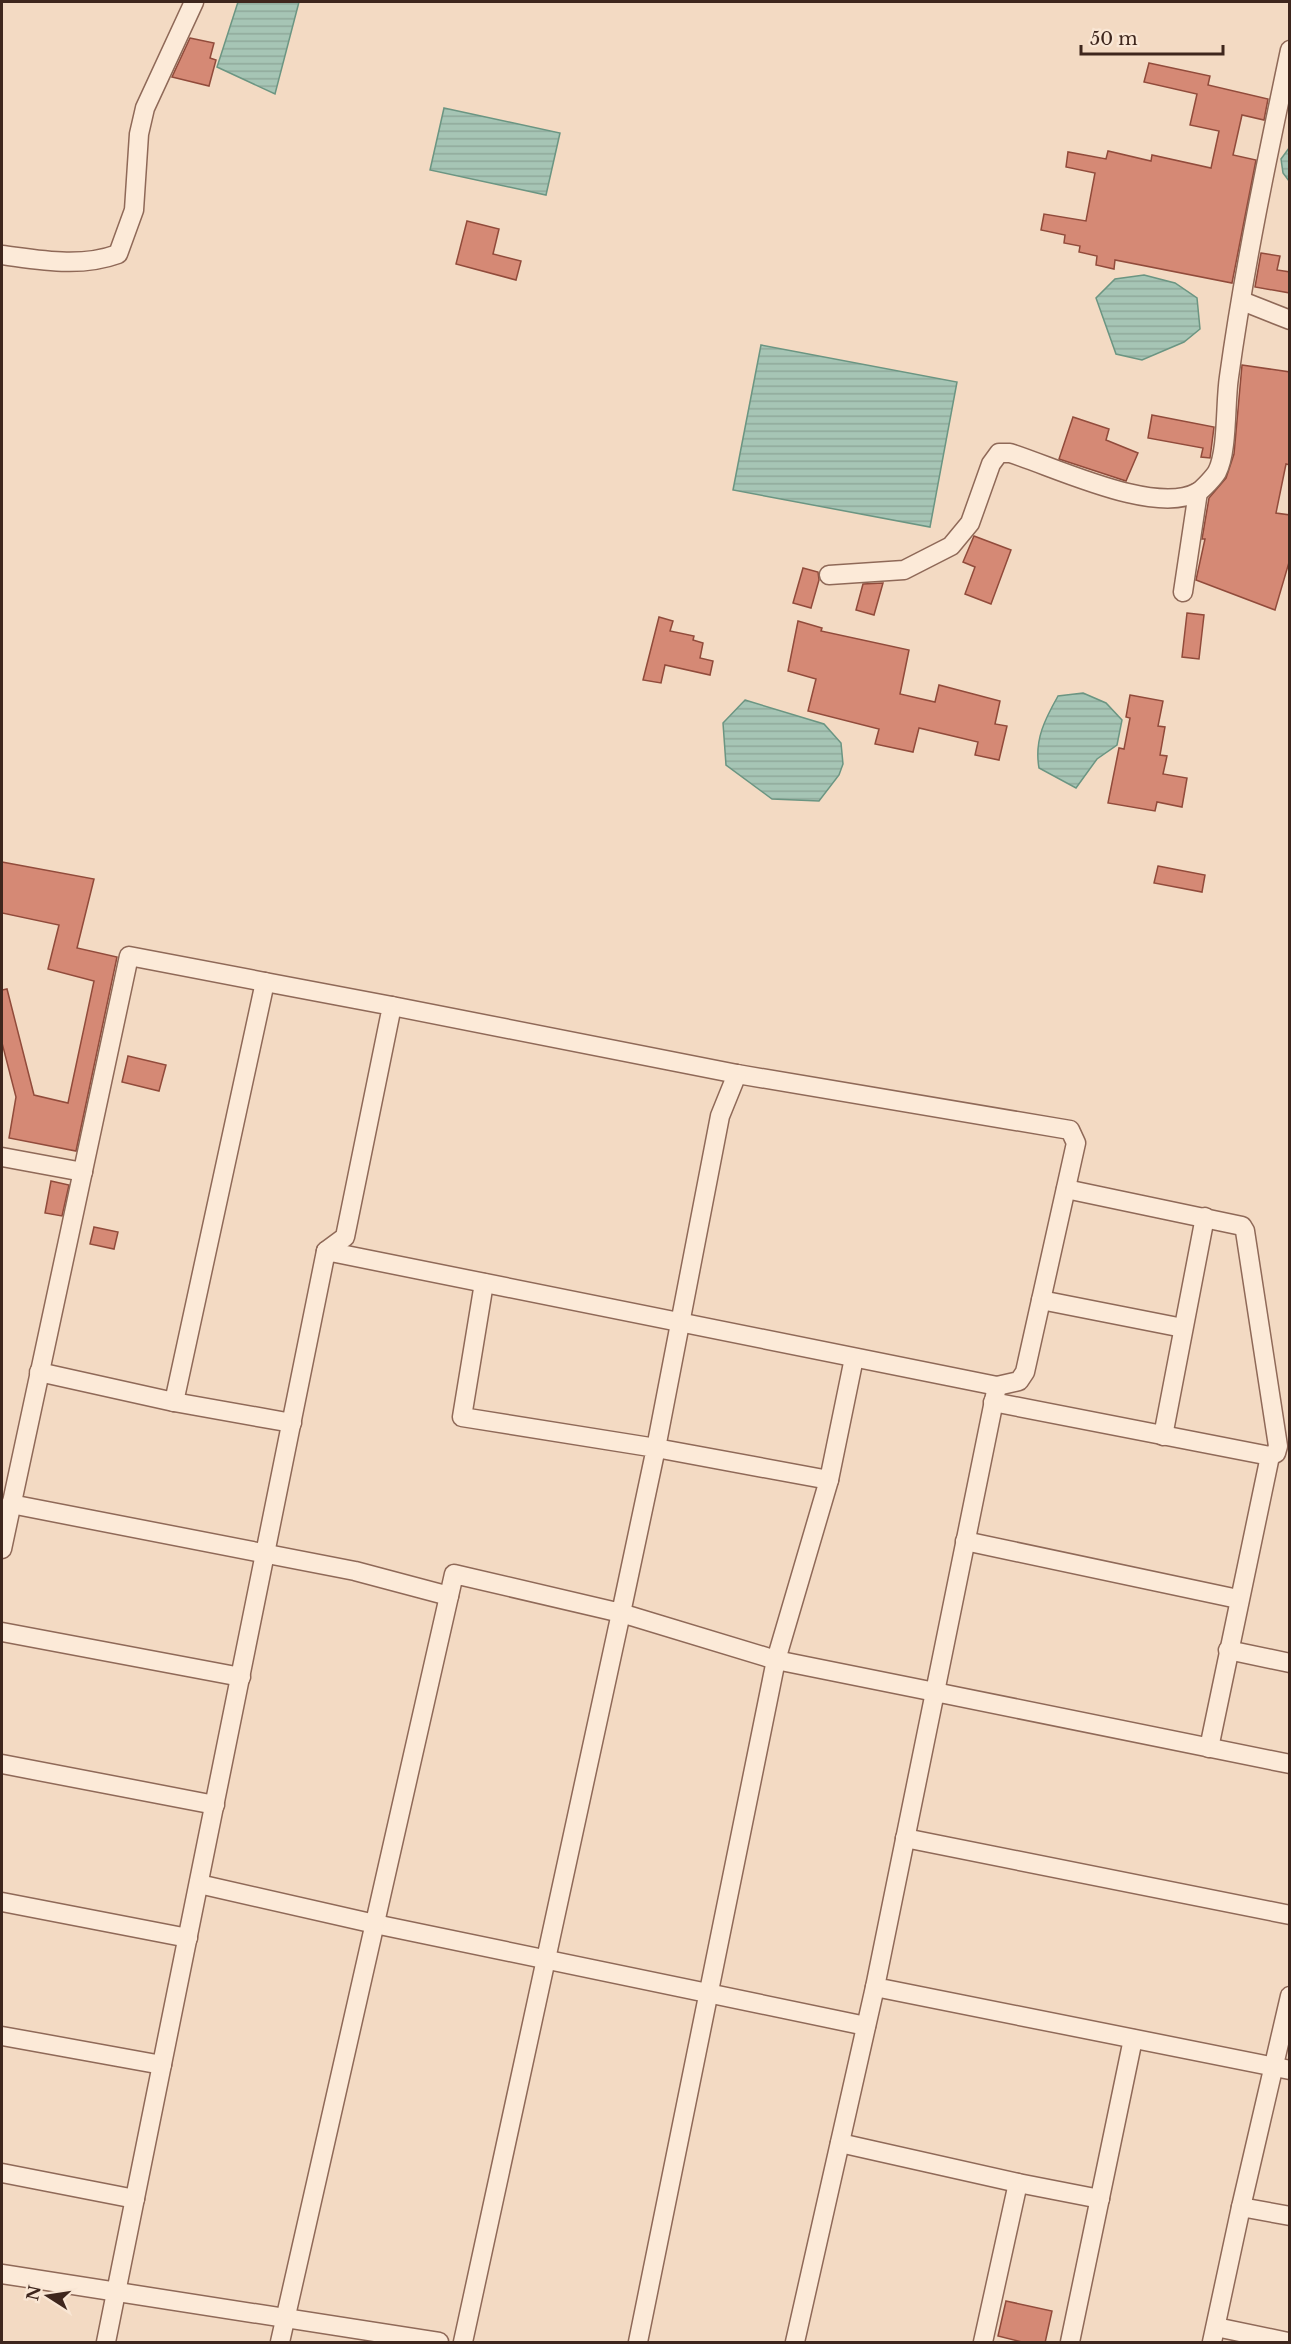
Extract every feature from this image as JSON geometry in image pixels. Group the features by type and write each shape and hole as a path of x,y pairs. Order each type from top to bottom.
{"street":[{"path":"2,255 65,263 104,259 118,254 134,210 139,135 145,108 194,2"},
{"path":"829,575 904,570 951,546 970,523 991,464 999,453 1021,456 1098,486 1144,498 1176,497 1198,492 1217,472 1224,439 1228,379 1290,50"},
{"path":"1242,301 1261,311 1290,320"},
{"path":"1183,592 1198,492"},
{"path":"2,1549 129,956 737,1074 1070,1130 1076,1143 1025,1372 1019,1381 995,1394"},
{"path":"174,1402 265,982"},
{"path":"106,2343 326,1251 345,1237 392,1006"},
{"path":"463,2343 656,1448 682,1323 720,1116 737,1074"},
{"path":"2,1157 82,1172"},
{"path":"326,1251 854,1358 1163,1436 1270,1456 1276,1453 1278,1446 1245,1231 1242,1226 1205,1216 1066,1189"},
{"path":"1163,1436 1205,1216"},
{"path":"484,1283 462,1417 656,1448 829,1480"},
{"path":"1041,1300 1183,1328"},
{"path":"638,2343 776,1660 829,1480 854,1358"},
{"path":"39,1372 174,1402 292,1423"},
{"path":"795,2343 875,1986 995,1394"},
{"path":"1209,1748 1270,1456"},
{"path":"11,1504 266,1552 356,1571 449,1596"},
{"path":"965,1541 1239,1599"},
{"path":"280,2343 454,1574 621,1613 776,1660 1290,1764"},
{"path":"2,1632 241,1677"},
{"path":"1228,1650 1290,1663"},
{"path":"2,1764 215,1805"},
{"path":"905,1838 1290,1915"},
{"path":"199,1884 708,1995 866,2026"},
{"path":"2,1902 188,1938"},
{"path":"875,1986 1282,2069"},
{"path":"1288,2343 1214,2335 1241,2206 1282,2069 1290,1996"},
{"path":"2,2036 162,2065"},
{"path":"1070,2343 1133,2039"},
{"path":"840,2143 1100,2199"},
{"path":"2,2173 135,2199"},
{"path":"983,2343 1018,2183"},
{"path":"1241,2206 1290,2216"},
{"path":"2,2274 439,2343"}],"shaded area":[{"path":"238,2 299,2 275,94 217,67"},
{"path":"444,108 560,133 546,195 430,170"},
{"path":"1289,148 1289,181 1283,173 1281,159"},
{"path":"1144,275 1175,283 1197,298 1200,329 1184,342 1142,360 1116,354 1096,298 1115,279"},
{"path":"761,345 957,382 930,527 733,490"},
{"path":"1083,693 1106,703 1122,720 1117,745 1097,759 1076,788 1039,768 1038,748 1045,722 1058,696"},
{"path":"745,700 824,724 841,743 843,764 839,775 819,801 772,799 726,765 723,723"}],"building":[{"path":"190,38 214,43 210,58 216,60 209,86 172,77"},
{"path":"1149,63 1210,76 1208,85 1268,99 1264,120 1242,115 1233,155 1256,160 1232,283 1115,260 1114,269 1096,265 1097,256 1079,252 1080,246 1064,243 1065,235 1041,230 1044,214 1086,221 1095,173 1066,167 1068,152 1106,159 1108,151 1151,161 1152,155 1211,168 1219,131 1190,125 1197,94 1144,82"},
{"path":"467,221 499,229 493,254 521,261 516,280 456,264"},
{"path":"1261,253 1280,256 1277,270 1290,272 1290,293 1255,287"},
{"path":"1242,365 1290,372 1290,465 1286,464 1276,513 1290,515 1290,559 1275,610 1196,580 1205,539 1202,539 1209,498 1226,478 1234,454"},
{"path":"1152,415 1214,427 1210,458 1201,457 1203,448 1148,438"},
{"path":"1073,417 1109,429 1106,440 1138,453 1126,481 1059,459"},
{"path":"974,536 1011,550 991,604 965,594 975,567 963,562"},
{"path":"803,568 818,572 819,580 811,608 793,603"},
{"path":"883,583 874,615 856,610 863,584"},
{"path":"1187,613 1204,615 1199,659 1182,657"},
{"path":"659,617 673,621 670,631 694,636 693,640 703,643 700,658 713,661 710,675 665,665 661,683 643,680"},
{"path":"798,621 822,628 821,631 909,650 900,694 935,702 939,685 1000,701 995,724 1007,726 999,760 975,755 978,742 919,728 913,752 875,744 879,729 808,711 816,679 788,671"},
{"path":"1130,695 1163,701 1158,726 1165,727 1160,755 1167,756 1163,774 1187,778 1182,807 1157,802 1155,811 1108,803 1119,748 1124,749 1130,718 1126,717"},
{"path":"2,862 94,879 77,948 117,957 76,1151 9,1138 16,1097 2,1043 2,990 7,989 34,1095 68,1103 94,981 48,969 59,925 2,913"},
{"path":"1158,866 1205,875 1202,892 1154,883"},
{"path":"128,1056 166,1065 159,1091 122,1082"},
{"path":"51,1181 69,1185 62,1216 45,1213"},
{"path":"94,1227 118,1232 114,1249 90,1244"},
{"path":"1006,2301 1052,2311 1045,2343 1026,2343 998,2336"}]}
